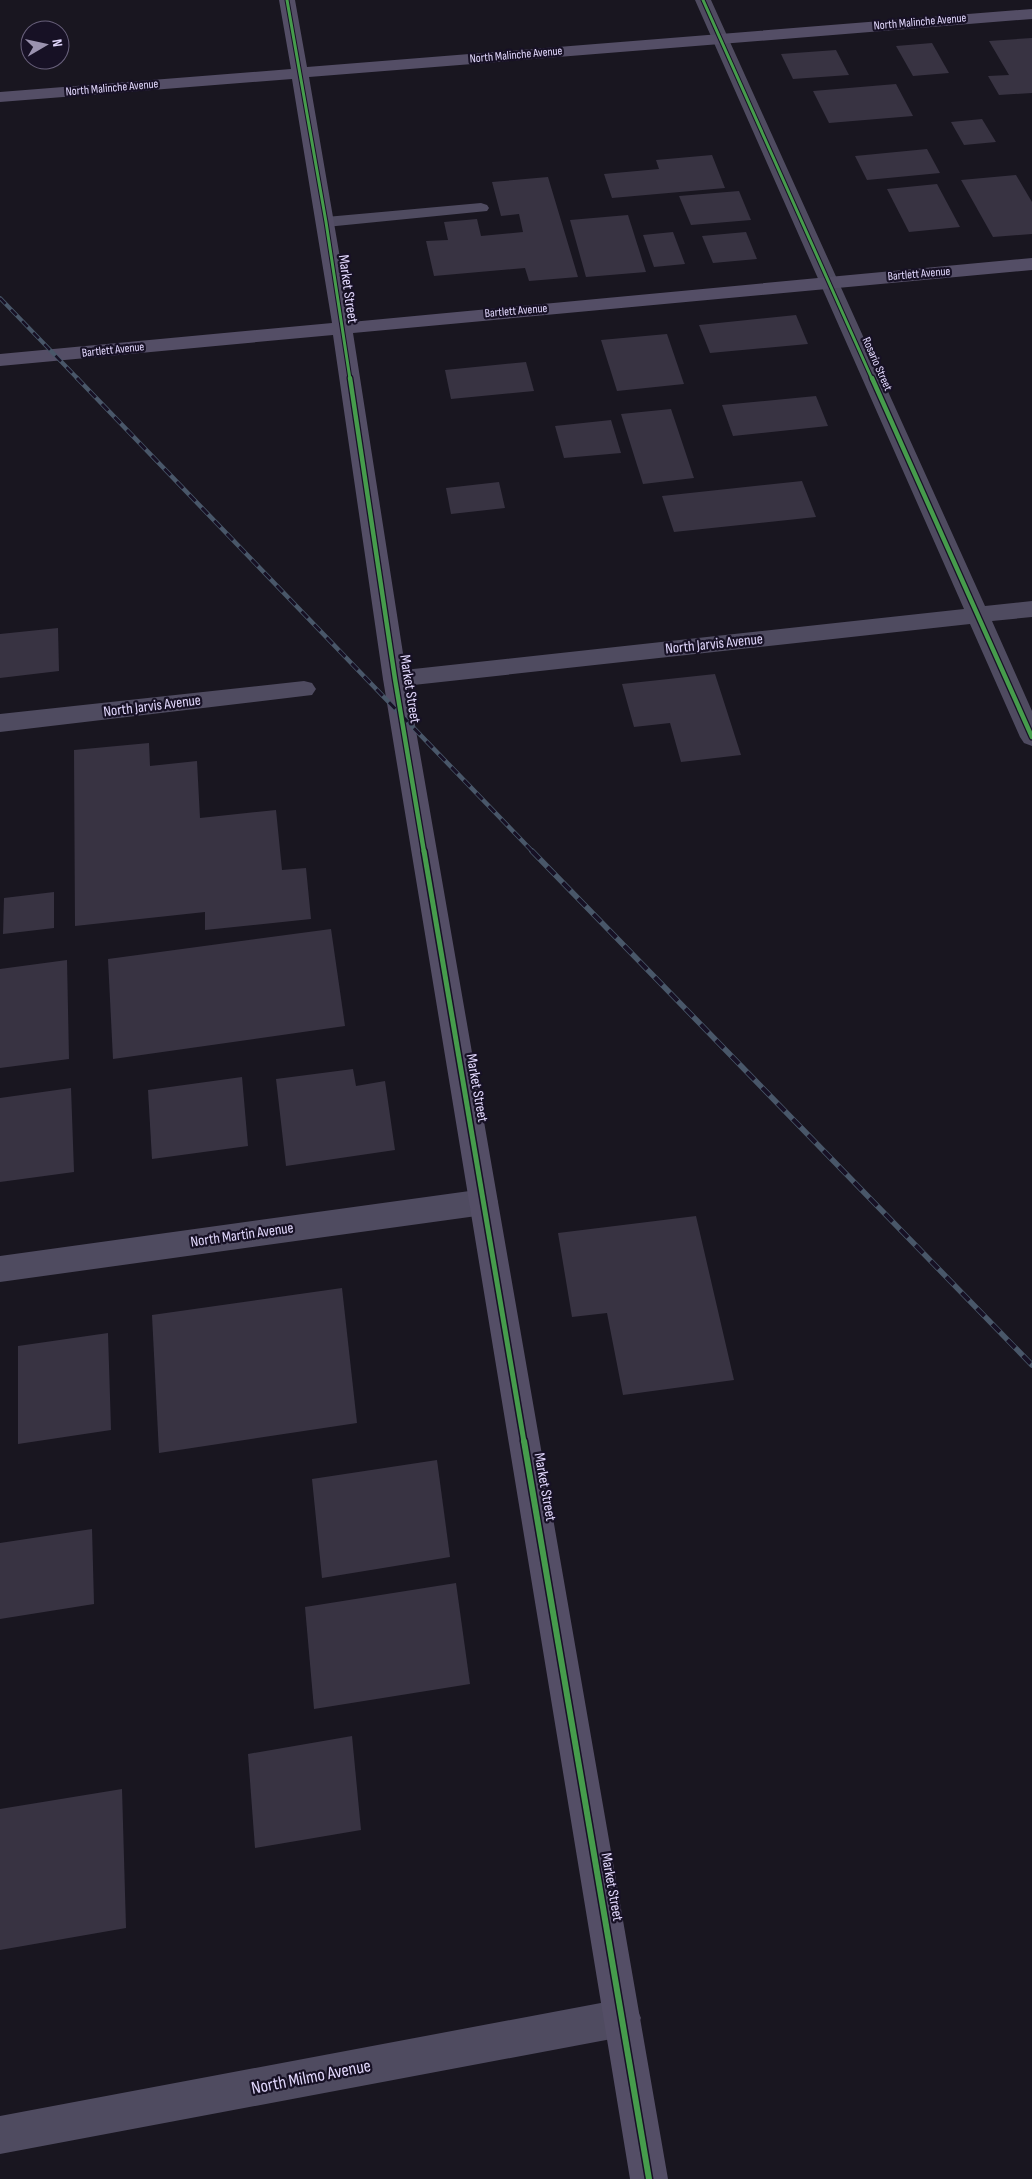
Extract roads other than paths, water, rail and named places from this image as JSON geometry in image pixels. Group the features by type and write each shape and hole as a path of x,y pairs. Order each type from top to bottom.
{"main road":[{"name":"Market Street","path":"287,0 326,222 395,679 649,2179"},
{"name":"North Malinche Avenue","path":"0,97 1032,14"},
{"name":"Bartlett Avenue","path":"0,360 1032,264"}],"street":[{"name":"Rosario Street","path":"703,0 1032,737"},
{"name":"North Jarvis Avenue","path":"395,679 1032,609"},
{"name":"North Jarvis Avenue","path":"0,724 304,689"},
{"name":"North Martin Avenue","path":"0,1269 484,1202"},
{"name":"North Milmo Avenue","path":"0,2135 622,2018"}],"lane":[{"path":"326,222 482,208"}],"railway":[{"path":"0,298 78,379"},
{"path":"77,378 533,852"},
{"path":"532,851 1032,1365"}]}
